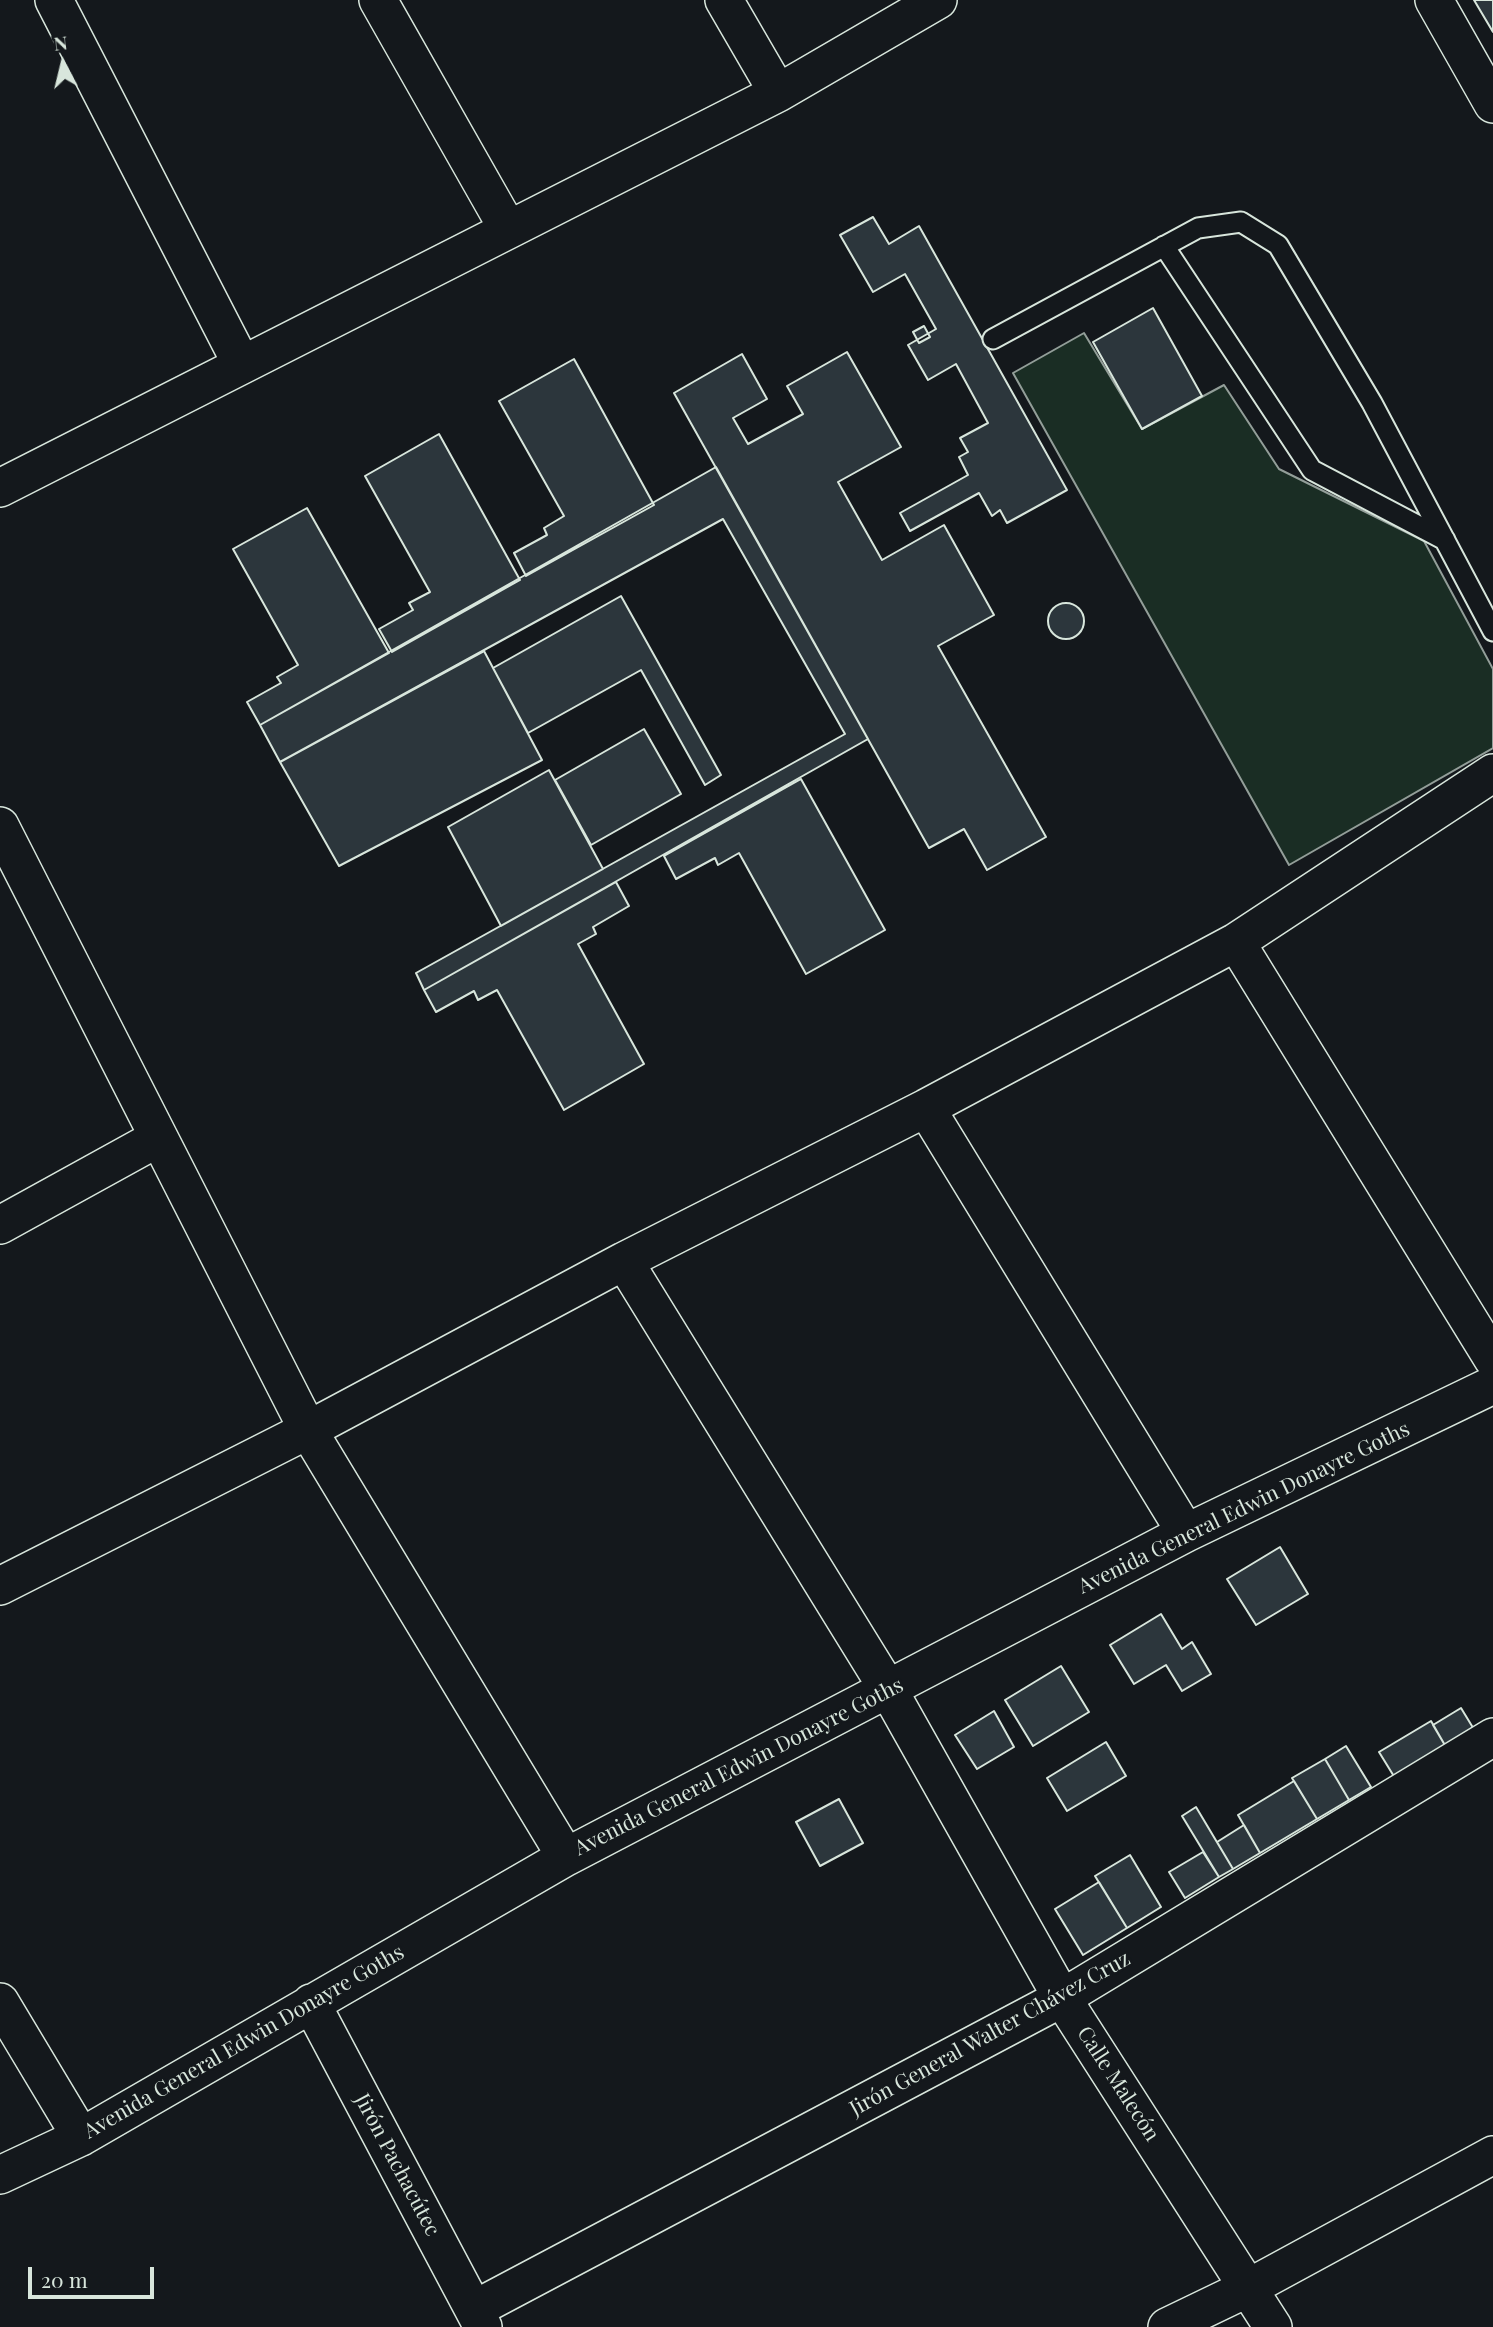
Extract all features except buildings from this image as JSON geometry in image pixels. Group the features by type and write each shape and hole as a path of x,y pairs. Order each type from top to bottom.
{"street":[{"path":"54,0 242,365"},
{"path":"378,0 508,229"},
{"path":"724,0 778,93"},
{"path":"0,488 778,93 938,0"},
{"path":"1434,0 1493,104"},
{"path":"0,1586 308,1430 624,1261 926,1108 1236,942 1493,773"},
{"path":"0,825 12,877 158,1138 308,1430 566,1857"},
{"path":"1236,942 1493,1359"},
{"path":"926,1108 1186,1533"},
{"path":"0,1225 158,1138"},
{"name":"Calle Malecón","path":"624,1261 888,1689 1062,1998 1250,2287 1273,2327"},
{"name":"Avenida General Edwin Donayre Goths","path":"0,2175 80,2137 566,1857 1186,1533 1493,1385"},
{"name":"Jirón General Walter Chávez Cruz","path":"479,2318 1062,1998 1493,1737"},
{"path":"0,2002 80,2137"},
{"name":"Jirón Pachacútec","path":"311,2003 479,2318"},
{"path":"1167,2327 1250,2287 1493,2155"}],"lane":[{"path":"993,340 1198,228 1241,222 1278,245 1372,403 1493,631"},
{"path":"1164,247 1312,470 1445,540"}],"green space":[{"path":"1084,333 1142,429 1224,385 1279,469 1424,541 1493,669 1493,748 1289,865 1013,373"}]}
